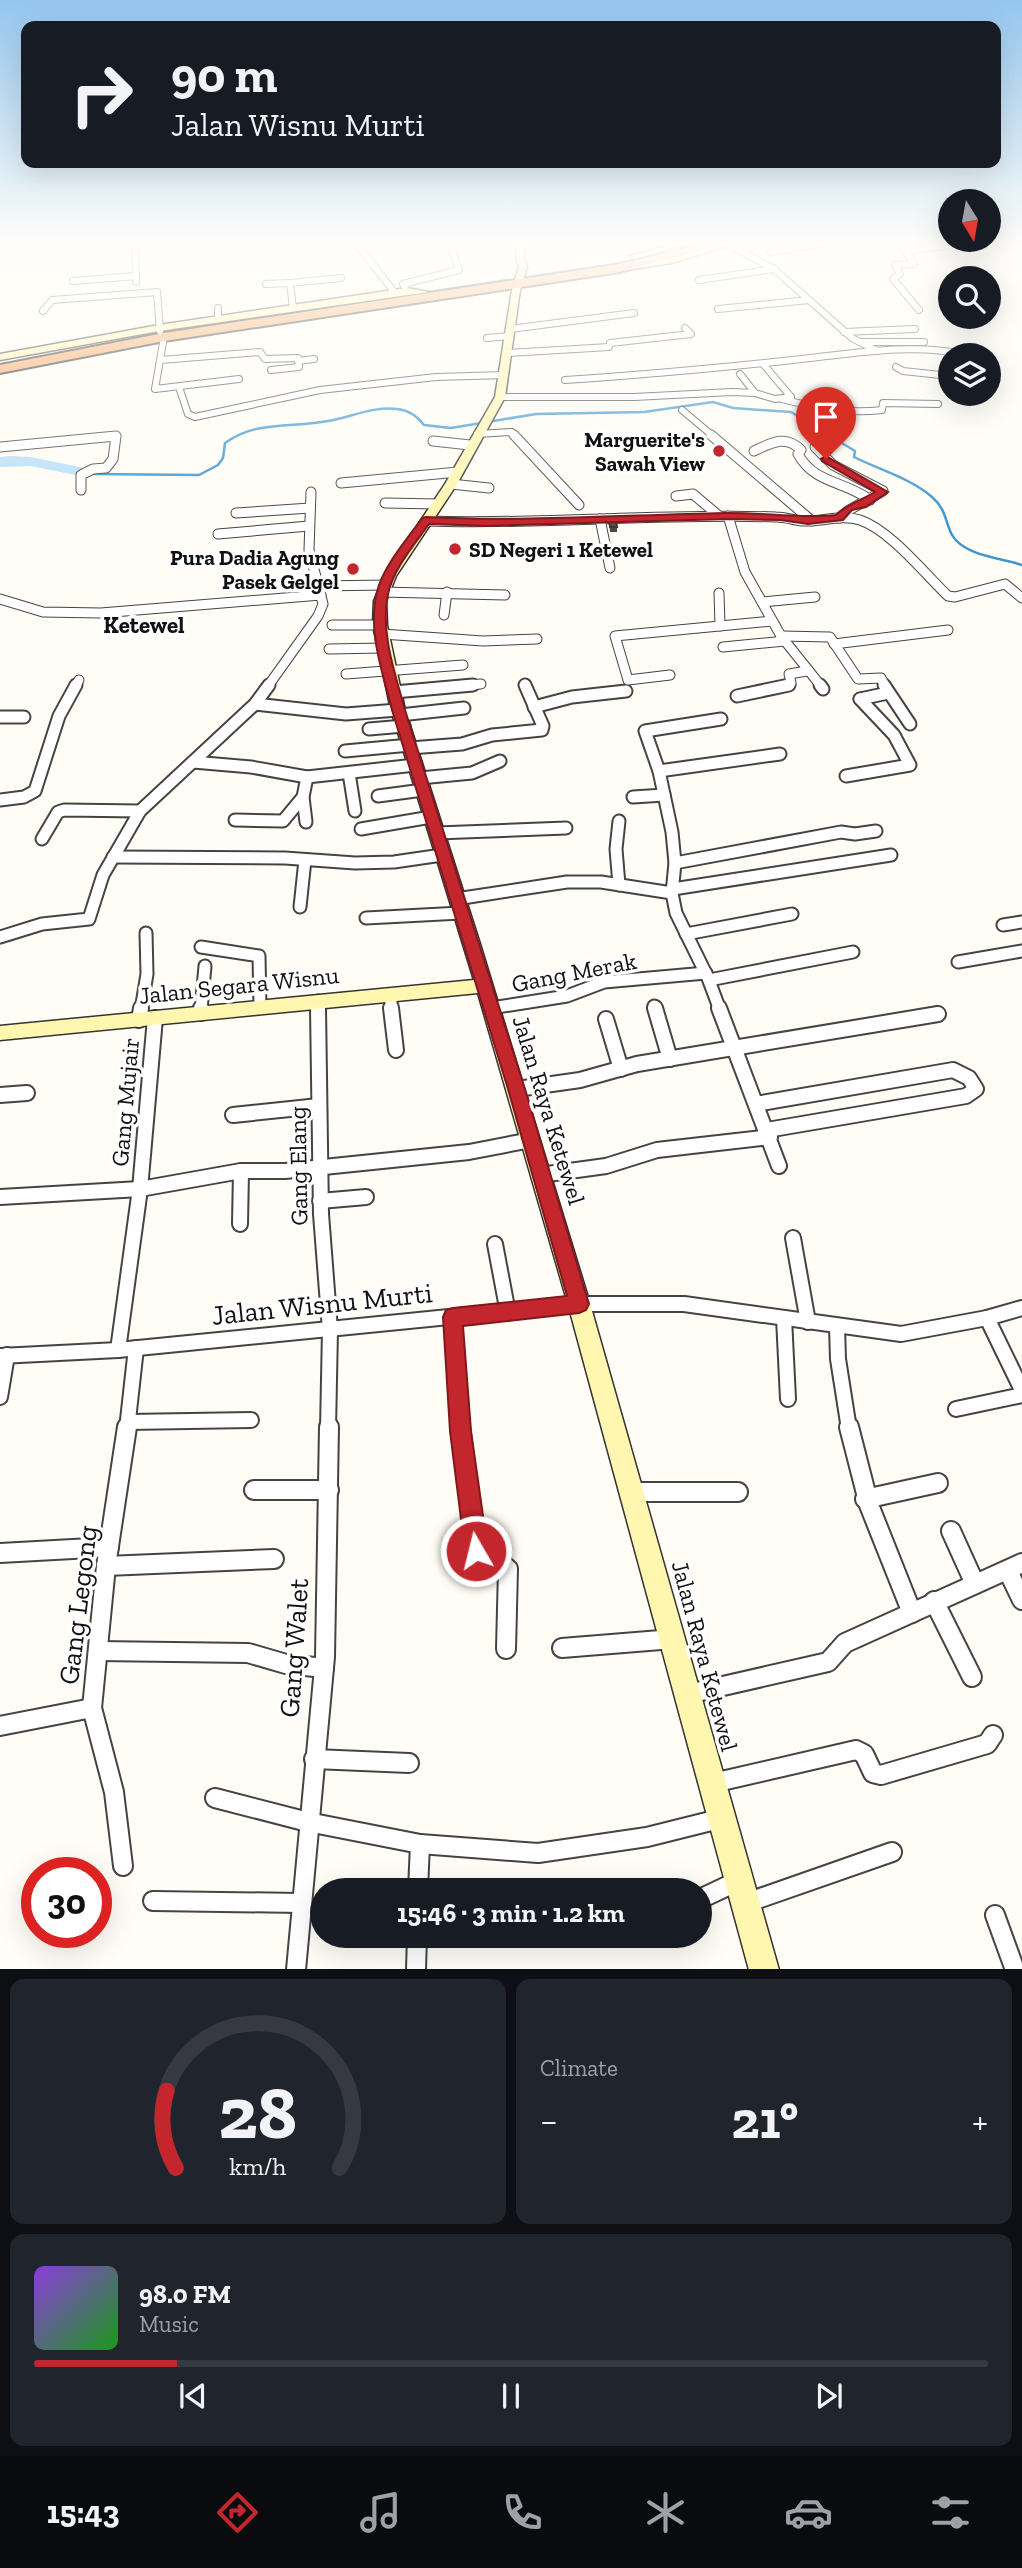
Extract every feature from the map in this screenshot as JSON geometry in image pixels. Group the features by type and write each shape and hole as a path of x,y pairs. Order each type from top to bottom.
{"highway":[{"path":"0,359 95,341 162,334"},
{"path":"0,371 162,334"}],"main road":[{"name":"Jalan Raya Ketewel","path":"510,334 500,397 454,478 384,588 380,601 382,636 388,669 442,855 472,943 531,1140 549,1173 579,1304 764,1969"},
{"name":"Jalan Segara Wisnu","path":"0,1033 483,986"}],"street":[{"path":"162,334 162,360 155,388 239,379"},
{"path":"487,338 506,334"},
{"path":"603,334 610,343"},
{"path":"508,353 609,347 610,343 690,334"},
{"path":"847,334 877,351"},
{"path":"858,342 924,342"},
{"path":"554,351 556,359"},
{"path":"565,380 664,373 877,351 938,352"},
{"path":"162,360 260,352 264,359 314,359"},
{"path":"271,370 298,368 299,360"},
{"path":"764,365 791,397"},
{"path":"896,367 903,371 938,375"},
{"path":"664,373 679,394"},
{"path":"740,374 755,393"},
{"path":"179,387 188,414 195,417 320,390 436,377 505,375"},
{"path":"500,397 634,397 732,392 755,393 775,399 791,397"},
{"path":"732,392 770,400 783,399 833,412 882,410 881,404 885,403 938,404"},
{"path":"682,410 812,521"},
{"path":"433,441 480,430 512,432 579,505"},
{"path":"0,447 116,436 113,459 106,468 93,469 81,475 81,490"},
{"path":"754,451 781,440 796,444 801,450 798,454 801,461 820,478 861,492 870,500"},
{"path":"815,447 833,465 883,491 870,500 848,508 839,518"},
{"path":"341,483 454,478 488,488"},
{"path":"0,937 42,925 89,919 103,875 139,811 256,704 318,616 322,606 320,590 309,550 311,492"},
{"path":"676,496 692,494 723,516 740,563 772,621 823,689"},
{"path":"385,503 438,504"},
{"path":"236,513 310,508"},
{"path":"426,521 486,523 723,516 812,521 839,518 860,520 871,524 948,596 957,597 1005,584 1022,598"},
{"path":"600,519 610,568"},
{"path":"218,534 309,526"},
{"path":"0,599 43,612 101,613 320,590 384,588 505,595"},
{"path":"444,615 447,592"},
{"path":"719,593 720,626"},
{"path":"762,602 815,597"},
{"path":"670,675 628,680 615,636 772,621"},
{"path":"332,625 382,636 483,641 537,639"},
{"path":"834,644 948,630"},
{"path":"723,647 825,635 858,679 880,677 888,693 911,724"},
{"path":"329,649 382,636"},
{"path":"346,674 463,665"},
{"path":"737,696 788,686 791,682 789,674 807,671"},
{"path":"0,800 24,797 35,792 59,716 79,680"},
{"path":"378,796 408,741 481,684"},
{"path":"345,751 408,741 462,744 492,735 542,730 543,726 524,684"},
{"path":"534,707 572,697 626,691"},
{"path":"846,776 910,765 894,735 860,699 888,693"},
{"path":"256,704 346,714 472,773 500,761"},
{"path":"193,762 251,767 307,777 349,773 464,708"},
{"path":"0,717 24,716"},
{"path":"721,719 645,731 664,795 675,863 672,891 676,913 708,976 779,1166"},
{"path":"369,729 408,741"},
{"path":"659,771 780,754"},
{"path":"349,773 355,811"},
{"path":"306,822 303,797 307,777"},
{"path":"634,797 664,795"},
{"path":"235,820 284,821 303,797"},
{"path":"42,839 58,812 64,810 139,811"},
{"path":"619,821 616,849 619,885"},
{"path":"361,829 434,825 536,832 566,828"},
{"path":"675,863 841,832 855,834 876,831"},
{"path":"113,857 368,863 442,855"},
{"path":"366,918 459,906 567,882 672,891 891,855"},
{"path":"300,907 305,860"},
{"path":"686,934 792,914"},
{"path":"1003,925 1022,922"},
{"path":"146,933 147,1019"},
{"path":"201,947 259,956 260,1007"},
{"path":"958,962 1022,951"},
{"name":"Gang Merak","path":"491,1008 567,996 604,982 708,976 853,952"},
{"path":"201,1013 205,966"},
{"path":"390,995 396,1050"},
{"name":"Gang Elang","path":"318,1001 320,1201 330,1330"},
{"path":"654,1006 670,1059"},
{"path":"517,1089 593,1077 735,1047 938,1014"},
{"name":"Gang Mujair","path":"140,1189 147,1019"},
{"path":"606,1019 621,1069"},
{"path":"549,1173 606,1166 657,1150 769,1134 966,1096 976,1089 969,1078 953,1070 756,1104"},
{"path":"0,1095 27,1093"},
{"path":"233,1115 319,1106"},
{"path":"0,1197 140,1189 241,1171 321,1168 469,1152 531,1140"},
{"path":"240,1224 241,1171"},
{"name":"Gang Legong","path":"123,1866 114,1792 92,1707 106,1566 128,1422 127,1349 140,1189"},
{"path":"320,1201 366,1196"},
{"path":"793,1238 808,1322"},
{"path":"495,1244 508,1313"},
{"name":"Jalan Wisnu Murti","path":"3,1356 127,1349 579,1304 684,1304 837,1327 909,1334 1022,1308"},
{"path":"453,1317 460,1431 477,1555 482,1562 501,1563 508,1569 506,1649"},
{"path":"784,1318 788,1399"},
{"path":"956,1409 1022,1393 987,1318"},
{"path":"837,1327 837,1358 849,1431 865,1499 912,1613"},
{"name":"Gang Walet","path":"296,1969 324,1668 330,1330"},
{"path":"0,1397 3,1356"},
{"path":"128,1422 251,1420"},
{"path":"865,1499 938,1483"},
{"path":"254,1490 328,1490"},
{"path":"632,1492 738,1492"},
{"path":"951,1531 975,1584"},
{"path":"0,1553 109,1547"},
{"path":"106,1566 274,1559"},
{"path":"688,1694 828,1662 845,1643 1015,1567 1022,1600"},
{"path":"934,1601 972,1677"},
{"path":"562,1648 673,1639"},
{"path":"98,1651 248,1653 286,1664 324,1668"},
{"path":"0,1727 92,1707"},
{"path":"713,1783 856,1750 864,1754 873,1773 881,1775 987,1744 993,1735"},
{"path":"314,1759 410,1763"},
{"path":"215,1798 308,1822 420,1844 538,1853 647,1837 723,1818"},
{"path":"419,1878 420,1844"},
{"path":"746,1903 892,1852"},
{"path":"712,1893 740,1879"},
{"path":"153,1901 301,1903"},
{"path":"995,1915 1015,1969"},
{"path":"416,1969 417,1948"}],"building":[{"path":"609,520 616,520 617,527 610,527"}],"waterway":[{"path":"93,474 199,475 218,465 223,458 225,443 250,431 328,421 388,408 416,416 424,425 451,428 536,414 644,412 713,402 733,408 791,412 855,451 854,457 905,479 932,497 943,511 952,535 965,548 1022,565"},
{"path":"0,462 31,461 80,471"}],"place":[{"name":"Marguerite's Sawah View","path":"719,451"},
{"name":"SD Negeri 1 Ketewel","path":"455,549"},
{"name":"Pura Dadia Agung Pasek Gelgel","path":"353,569"}],"district":[{"name":"Ketewel","path":"144,625"}],"route":[{"path":"476,1551 460,1431 453,1317 579,1304 517,1089 398,710 380,623 382,592 395,567 426,521 486,523 728,516 780,517 808,521 839,518 848,508 862,505 883,492 826,459"}]}
